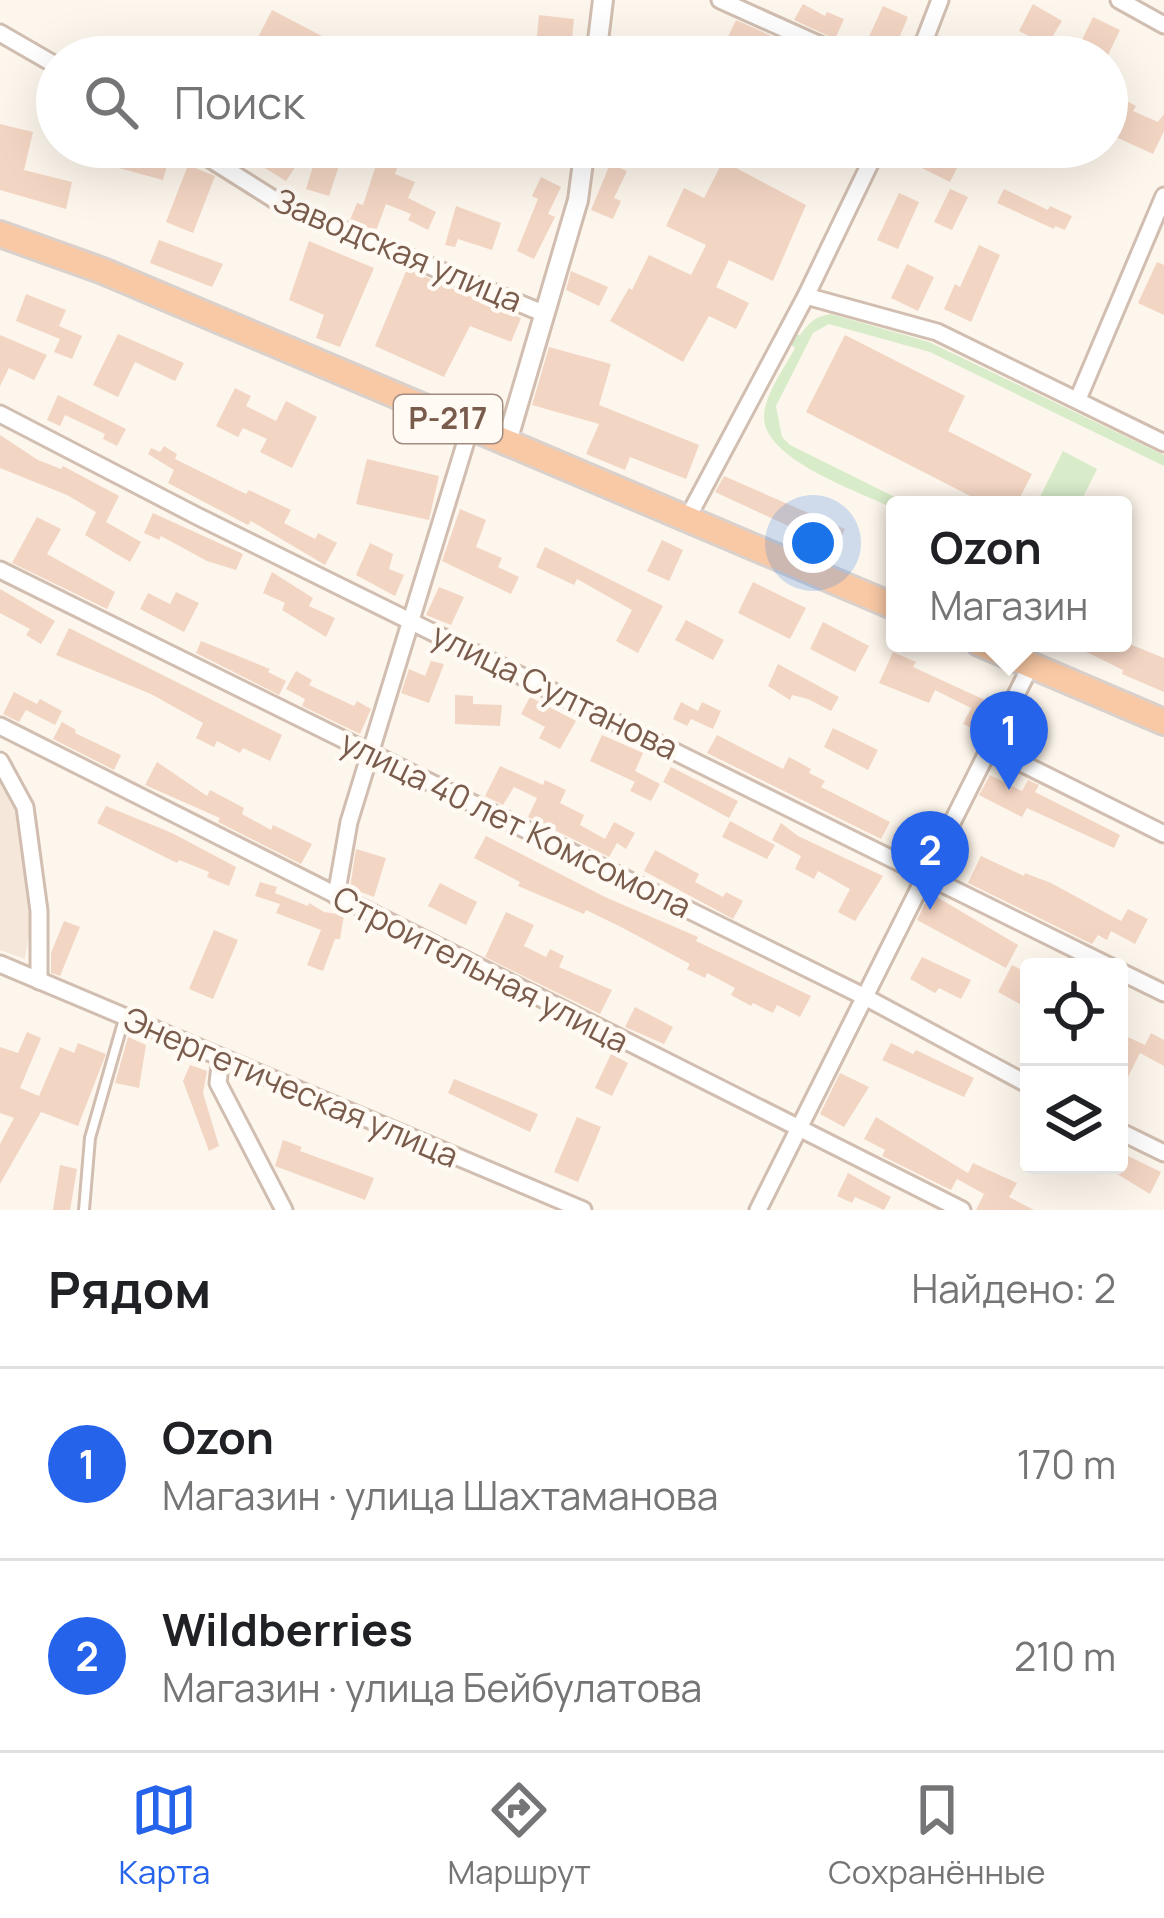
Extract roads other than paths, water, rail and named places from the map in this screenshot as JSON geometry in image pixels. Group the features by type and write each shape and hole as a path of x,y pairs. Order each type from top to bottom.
{"highway":[{"name":"Р-217","path":"0,234 103,271 886,603"},
{"path":"1000,652 1164,722"}],"street":[{"path":"598,36 602,0"},
{"path":"720,0 801,36"},
{"path":"926,36 940,0"},
{"path":"1119,0 1164,25"},
{"path":"0,33 36,54"},
{"name":"Заводская улица","path":"224,168 283,205 545,314"},
{"path":"506,445 578,200 582,168"},
{"path":"687,519 806,296 868,168"},
{"path":"1078,399 1164,196"},
{"path":"806,296 937,332 1164,442"},
{"name":"улица Султанова","path":"0,414 196,516 1093,958"},
{"path":"336,896 349,822 470,428"},
{"name":"улица 40 лет Комсомола","path":"0,570 865,997 1020,1080"},
{"path":"758,1210 1030,665"},
{"name":"Строительная улица","path":"0,726 962,1210"},
{"path":"989,747 1164,834"},
{"path":"0,761 25,807 39,911 39,981"},
{"name":"Энергетическая улица","path":"0,964 583,1210"},
{"name":"улица Султанова","path":"1128,975 1164,993"},
{"path":"221,1058 218,1083 284,1210"},
{"path":"1128,1135 1164,1153"}],"lane":[{"path":"84,1210 90,1138 124,1017"}],"place":[{"name":"Ozon","path":"1009,790"},
{"name":"Wildberries","path":"930,910"}]}
